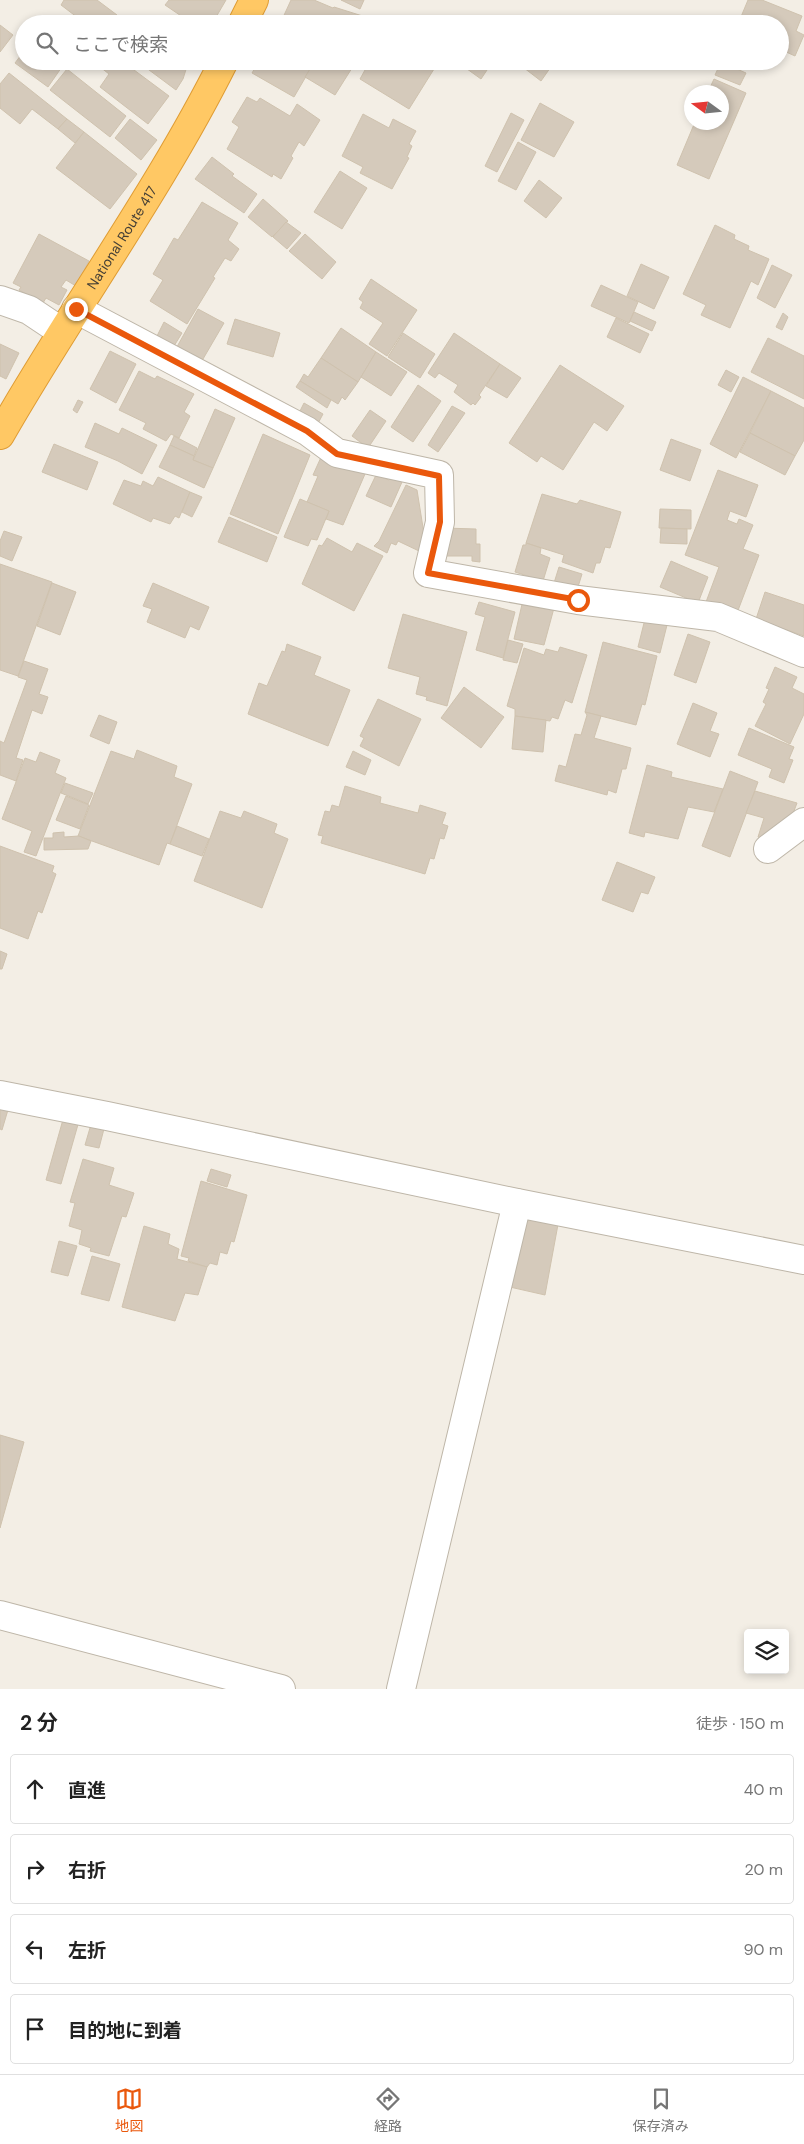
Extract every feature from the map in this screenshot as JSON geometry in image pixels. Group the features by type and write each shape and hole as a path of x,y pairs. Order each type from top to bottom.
{"highway":[{"path":"246,15 254,0"},
{"name":"National Route 417","path":"0,435 196,117 220,70"}],"street":[{"path":"0,300 28,310 62,332"},
{"path":"76,309 307,431 337,454 439,476 440,522 428,573 578,600 718,617 804,652"},
{"path":"768,849 804,822"},
{"path":"0,1095 517,1203 804,1260"},
{"path":"400,1689 517,1203"},
{"path":"0,1615 281,1689"}],"building":[{"path":"64,0 97,0 117,15 74,15 61,5"},
{"path":"169,0 226,0 217,15 180,15 165,5"},
{"path":"291,0 314,0 333,8 359,15 284,15"},
{"path":"341,0 364,0 360,9"},
{"path":"748,0 762,0 802,16 796,31 804,35 795,56 789,53 789,15 742,15"},
{"path":"0,25 13,35 0,52"},
{"path":"25,70 60,70 48,87"},
{"path":"66,70 68,70 126,116 110,137 50,90"},
{"path":"104,70 134,70 169,96 148,124 100,87 109,74"},
{"path":"149,70 186,70 176,90"},
{"path":"254,70 310,70 294,97 252,73"},
{"path":"309,70 351,70 335,95 305,77"},
{"path":"365,70 433,70 409,109 360,79"},
{"path":"468,70 487,70 481,79"},
{"path":"527,70 549,70 541,81"},
{"path":"717,70 739,70 746,73 740,85 715,75"},
{"path":"9,73 67,119 58,129 32,109 20,124 0,108 0,84"},
{"path":"714,79 728,85 711,85"},
{"path":"729,86 746,93 709,179 677,165 692,130 729,130"},
{"path":"247,97 257,102 260,98 290,116 297,104 320,120 304,146 299,142 291,156 293,158 281,179 273,174 272,177 227,149 239,127 232,122"},
{"path":"540,103 574,122 554,157 521,140"},
{"path":"511,113 524,120 497,172 485,166"},
{"path":"363,114 389,128 393,119 416,131 409,144 412,146 407,157 409,158 392,189 360,173 363,167 342,156"},
{"path":"67,119 84,132 75,143 58,129"},
{"path":"130,119 157,140 141,160 115,138"},
{"path":"84,132 137,174 110,209 56,168"},
{"path":"518,142 536,152 516,190 498,181"},
{"path":"212,157 234,174 232,176 257,194 244,213 195,179"},
{"path":"340,171 367,188 342,229 314,212"},
{"path":"539,180 562,198 546,218 524,201"},
{"path":"263,199 288,221 272,237 248,217"},
{"path":"202,202 238,223 228,240 239,249 231,261 225,258 187,324 150,301 163,280 153,274 174,238 178,240"},
{"path":"286,222 301,233 287,249 273,237"},
{"path":"715,225 735,235 734,239 749,246 748,250 769,259 758,285 751,281 730,328 701,315 706,305 683,294"},
{"path":"39,234 89,261 76,286 66,280 61,287 67,290 59,305 46,298 43,303 19,290 21,287 13,283"},
{"path":"305,234 336,262 322,279 289,251"},
{"path":"641,264 669,277 654,309 627,296"},
{"path":"772,265 792,275 775,308 757,298"},
{"path":"371,279 417,310 387,356 369,344 383,323 360,308 363,302 359,299"},
{"path":"601,285 638,302 629,323 591,306"},
{"path":"198,309 224,323 196,371 173,354"},
{"path":"634,312 656,322 652,331 630,321"},
{"path":"783,313 788,317 782,330 776,327"},
{"path":"616,318 649,334 640,353 607,337"},
{"path":"235,319 280,333 273,357 227,344"},
{"path":"164,322 182,333 174,346 157,336"},
{"path":"341,328 376,352 358,382 321,358"},
{"path":"403,333 435,354 420,378 388,357"},
{"path":"454,333 500,364 479,395 481,397 475,405 473,403 471,405 454,392 458,385 439,373 435,378 428,373"},
{"path":"768,338 804,356 804,399 751,372"},
{"path":"0,344 19,353 6,379 0,376"},
{"path":"110,351 136,364 116,403 90,389"},
{"path":"376,352 407,372 391,396 361,377"},
{"path":"321,358 358,382 345,400 342,397 338,404 300,381 304,374 308,377"},
{"path":"500,364 521,378 507,398 486,386"},
{"path":"560,365 624,406 607,431 594,422 563,470 541,456 537,462 509,443"},
{"path":"726,370 739,377 731,392 718,385"},
{"path":"139,371 155,379 157,376 194,394 184,412 190,416 179,438 171,434 166,441 143,429 146,423 119,410"},
{"path":"743,377 771,391 736,458 710,444"},
{"path":"300,381 331,400 327,408 296,387"},
{"path":"418,385 441,401 413,442 391,427"},
{"path":"771,391 804,408 804,440 795,456 750,433"},
{"path":"78,400 83,402 77,413 73,410"},
{"path":"304,403 323,414 315,429 296,419"},
{"path":"452,406 465,413 438,452 428,445"},
{"path":"215,409 235,418 213,468 193,460"},
{"path":"370,410 386,421 368,448 352,436"},
{"path":"95,423 119,434 122,428 157,445 142,474 85,447"},
{"path":"750,433 795,456 785,475 740,452"},
{"path":"263,434 310,455 278,534 230,514"},
{"path":"174,436 197,448 194,456 170,445"},
{"path":"671,439 701,450 690,481 660,470"},
{"path":"54,444 98,462 87,490 42,472"},
{"path":"170,445 194,456 193,460 213,468 204,488 159,467"},
{"path":"322,455 365,474 343,525 326,519 329,511 307,502 318,476 313,475"},
{"path":"718,470 758,485 746,517 730,511 727,520 737,524 739,519 753,525 743,549 759,555 737,613 706,602 719,567 685,555"},
{"path":"376,475 389,480 391,477 402,482 391,507 366,496"},
{"path":"158,477 190,492 179,518 175,516 170,524 153,518 151,522 113,504 124,480 141,486 143,481 153,486"},
{"path":"406,485 417,490 425,540 419,551 398,541 396,545 391,543 387,553 374,546 379,541"},
{"path":"190,492 202,497 192,517 182,512"},
{"path":"542,494 577,504 580,500 621,512 610,548 605,547 600,563 596,563 593,573 562,562 564,555 526,543"},
{"path":"300,499 329,511 317,540 311,539 308,546 284,537"},
{"path":"660,509 691,510 691,529 659,528"},
{"path":"229,517 277,537 267,562 218,542"},
{"path":"444,528 476,529 476,544 480,544 480,562 472,561 472,556 444,556"},
{"path":"661,528 687,529 687,544 660,543"},
{"path":"4,531 22,537 12,561 0,556 0,541"},
{"path":"327,538 352,552 357,543 383,556 354,611 302,584 319,545 322,546"},
{"path":"526,543 541,548 540,554 550,558 543,581 515,572 523,545 526,545"},
{"path":"671,561 708,577 698,603 660,587"},
{"path":"0,564 52,582 18,676 0,670"},
{"path":"559,567 582,574 577,590 554,583"},
{"path":"52,583 76,592 60,635 37,626"},
{"path":"153,583 209,607 199,630 190,626 185,638 147,622 152,609 143,606"},
{"path":"765,592 804,605 804,636 756,619"},
{"path":"523,600 554,608 544,645 514,639"},
{"path":"479,602 515,612 503,658 476,650 485,617 475,614"},
{"path":"403,614 467,632 447,706 426,700 427,697 416,694 420,677 388,668"},
{"path":"645,619 667,625 660,653 638,647"},
{"path":"688,634 710,642 696,683 674,675"},
{"path":"508,640 523,644 517,663 503,660"},
{"path":"603,642 657,656 645,705 642,704 636,725 585,712"},
{"path":"287,644 321,657 314,675 350,690 328,746 248,714 259,683 267,686 282,651 285,652"},
{"path":"560,647 587,655 572,703 565,700 558,719 552,717 550,721 515,716 515,709 507,706 524,648 544,655 546,649 558,652"},
{"path":"24,661 48,669 39,694 48,697 42,714 32,710 16,758 23,760 16,781 0,775 0,741 4,743 27,680 18,677"},
{"path":"775,667 797,677 792,688 804,694 804,714 790,744 755,726 766,704 763,702 769,689 766,688"},
{"path":"464,687 504,717 481,748 441,718"},
{"path":"378,699 421,719 399,766 360,746 364,738 360,736"},
{"path":"693,703 717,713 710,731 719,734 710,757 677,744"},
{"path":"585,712 601,716 594,738 631,748 626,769 622,769 616,793 608,790 607,795 555,781 559,765 566,767 575,734 581,735 587,715"},
{"path":"99,715 117,722 109,744 90,736"},
{"path":"515,716 546,720 543,752 512,749"},
{"path":"749,728 794,747 789,759 793,760 784,783 769,777 772,769 738,755"},
{"path":"137,750 177,766 174,777 192,784 170,844 167,843 159,865 78,836 111,751 134,759"},
{"path":"353,751 371,760 365,775 346,767"},
{"path":"40,752 60,760 55,773 66,778 36,856 24,852 32,831 2,819 25,758 36,762"},
{"path":"647,765 672,772 671,777 723,789 714,812 688,807 678,839 645,832 644,837 629,833"},
{"path":"730,771 758,782 730,857 702,846"},
{"path":"65,783 93,793 88,804 61,793"},
{"path":"345,786 381,797 380,803 418,813 420,805 446,813 442,824 448,826 444,839 440,838 434,859 430,858 425,874 321,843 323,836 318,835 325,811 330,812 332,805 339,807"},
{"path":"755,791 797,803 781,845 758,837 764,818 746,813"},
{"path":"66,796 89,805 80,829 56,820"},
{"path":"220,811 241,818 244,811 277,824 274,833 288,839 262,908 194,881"},
{"path":"177,826 209,839 202,856 170,844"},
{"path":"64,832 64,837 79,836 91,841 88,849 44,850 44,838 53,838 53,833"},
{"path":"0,846 54,866 52,872 56,874 42,913 38,911 28,939 0,928"},
{"path":"617,862 655,877 648,894 641,892 633,912 602,900"},
{"path":"0,951 7,954 2,969 0,969"},
{"path":"0,1100 10,1103 2,1130 0,1129"},
{"path":"64,1116 79,1121 61,1184 46,1180"},
{"path":"92,1121 105,1125 99,1148 85,1145"},
{"path":"83,1159 114,1168 109,1185 134,1193 126,1217 122,1216 109,1256 90,1251 91,1248 79,1244 82,1230 69,1226 75,1203 70,1202"},
{"path":"211,1169 231,1175 227,1187 207,1181"},
{"path":"201,1181 247,1195 234,1242 231,1241 227,1254 220,1252 217,1265 210,1263 207,1267 188,1261 189,1258 181,1256"},
{"path":"523,1212 559,1219 545,1295 501,1285"},
{"path":"144,1226 170,1234 168,1244 179,1249 177,1259 207,1267 198,1295 185,1293 175,1321 122,1307"},
{"path":"59,1241 77,1246 68,1276 51,1272"},
{"path":"92,1256 120,1264 109,1301 81,1294"},
{"path":"0,1435 24,1442 0,1528"}],"route":[{"path":"76,309 307,431 337,454 439,476 440,522 428,573 578,600"}]}
